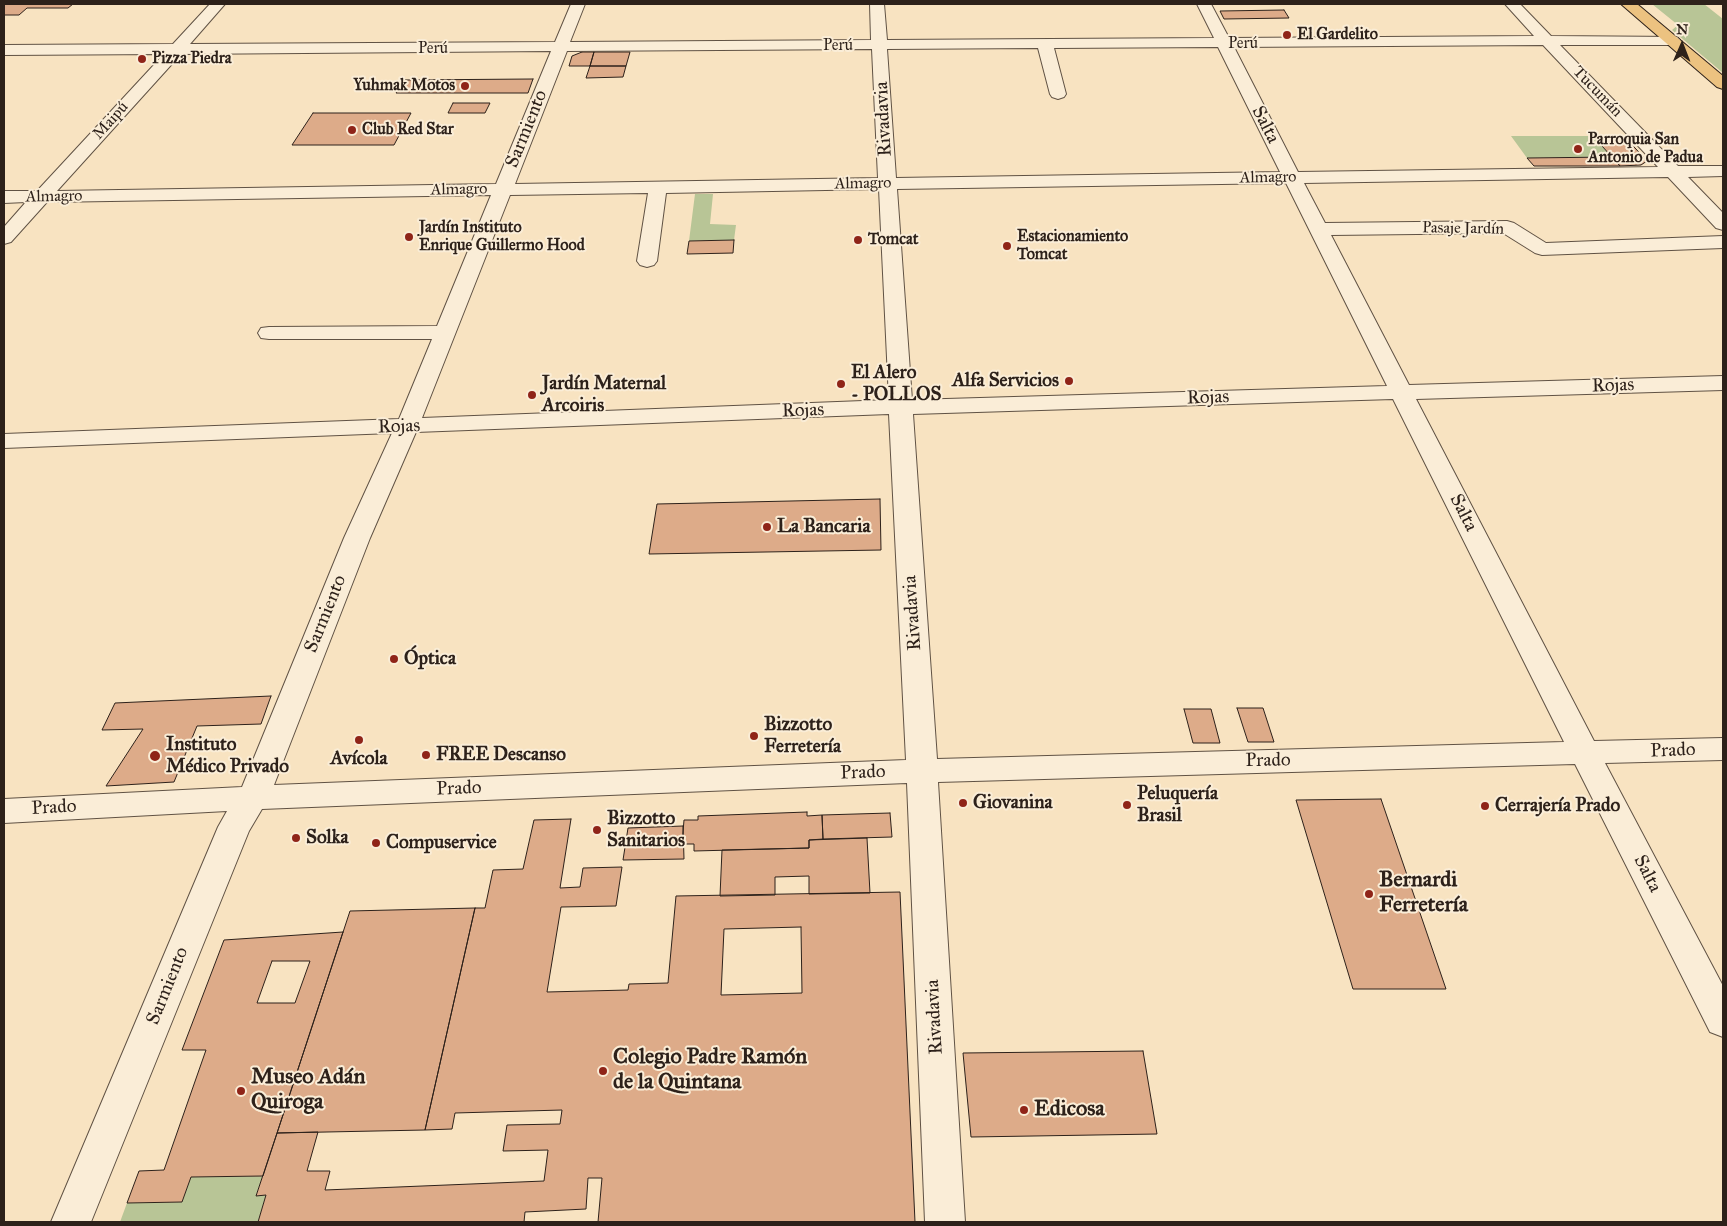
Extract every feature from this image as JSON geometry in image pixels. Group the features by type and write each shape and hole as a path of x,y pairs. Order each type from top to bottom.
{"main road":[{"path":"1628,4 1723,84"}],"street":[{"name":"Maipú","path":"4,238 218,4"},
{"name":"Sarmiento","path":"71,1222 234,827 253,798 357,538 408,427 578,4"},
{"name":"Rivadavia","path":"877,4 922,771 945,1222"},
{"name":"Salta","path":"1204,4 1584,754 1723,1021"},
{"name":"Tucumán","path":"1512,4 1723,224"},
{"name":"Perú","path":"7,54 176,50 1672,40"},
{"path":"1045,45 1058,94"},
{"name":"Almagro","path":"4,198 1723,171"},
{"path":"647,261 658,187"},
{"name":"Pasaje Jardín","path":"1318,229 1507,227 1542,249 1723,242"},
{"path":"269,333 446,332"},
{"name":"Rojas","path":"4,441 900,407 1723,383"},
{"name":"Prado","path":"4,811 253,798 922,771 1723,749"}],"green space":[{"path":"1652,4 1704,4 1723,19 1723,73 1672,30 1678,25"},
{"path":"1511,136 1593,136 1612,157 1527,158"},
{"path":"695,194 713,194 710,224 736,225 734,240 689,241"},
{"path":"263,1176 256,1195 266,1195 258,1222 120,1222 127,1203 182,1202 191,1177"}],"building":[{"path":"4,4 73,4 68,8 27,8 19,15 4,15"},
{"path":"1284,10 1289,18 1224,19 1220,11"},
{"path":"582,52 594,52 590,66 569,66 572,56"},
{"path":"594,52 630,52 626,66 590,66"},
{"path":"590,66 626,66 623,77 586,78"},
{"name":"Yuhmak Motos","path":"533,79 528,93 396,93 404,80"},
{"path":"453,103 490,103 485,113 448,113"},
{"name":"Club Red Star","path":"313,113 411,113 394,145 292,145"},
{"path":"1593,136 1624,136 1647,161 1641,165 1620,166"},
{"path":"1612,157 1620,166 1534,166 1527,158"},
{"path":"734,240 733,253 687,254 689,241"},
{"name":"La Bancaria","path":"880,499 881,550 649,554 657,504"},
{"name":"Instituto Médico Privado","path":"271,696 261,724 197,726 174,782 106,786 143,729 102,730 115,703"},
{"path":"1237,708 1263,708 1274,742 1248,742"},
{"path":"1184,709 1211,709 1220,743 1193,743"},
{"name":"Bernardi Ferretería","path":"1381,799 1446,989 1353,989 1296,800"},
{"path":"807,812 807,816 822,815 823,839 809,840 809,848 694,851 694,844 682,844 684,820 698,820 698,816"},
{"path":"890,813 892,837 823,839 822,815"},
{"name":"Colegio Padre Ramón de la Quintana","path":"571,819 560,888 580,887 583,868 622,867 616,906 561,907 547,992 628,990 629,984 668,983 676,896 900,892 915,1222 598,1222 602,1178 588,1178 586,1209 525,1212 524,1222 258,1222 266,1195 256,1196 277,1133 318,1132 307,1171 330,1171 325,1190 544,1181 548,1150 503,1151 507,1125 560,1124 562,1110 455,1113 452,1129 425,1130 475,908 485,908 493,870 523,869 534,820","holes":["801,927 802,993 721,995 724,929"]},
{"path":"683,826 684,859 623,860 628,828"},
{"path":"867,838 870,893 809,894 809,876 775,877 775,895 720,896 722,850 809,848 809,840"},
{"path":"475,908 425,1130 277,1133 350,911"},
{"name":"Museo Adán Quiroga","path":"343,932 263,1176 191,1177 182,1202 127,1203 139,1171 164,1170 206,1050 182,1050 224,940","holes":["272,961 310,961 295,1003 257,1003"]},
{"path":"1143,1051 1157,1134 971,1137 963,1053"}],"place":[{"name":"El Gardelito","path":"1287,35"},
{"name":"Pizza Piedra","path":"142,59"},
{"name":"Yuhmak Motos","path":"465,86"},
{"name":"Club Red Star","path":"352,130"},
{"name":"Parroquia San Antonio de Padua","path":"1578,149"},
{"name":"Jardín Instituto Enrique Guillermo Hood","path":"409,237"},
{"name":"Tomcat","path":"858,240"},
{"name":"Estacionamiento Tomcat","path":"1007,246"},
{"name":"Alfa Servicios","path":"1069,381"},
{"name":"El Alero - POLLOS","path":"841,384"},
{"name":"Jardín Maternal Arcoiris","path":"532,395"},
{"name":"La Bancaria","path":"767,527"},
{"name":"Óptica","path":"394,659"},
{"name":"Bizzotto Ferretería","path":"754,736"},
{"name":"Avícola","path":"359,740"},
{"name":"FREE Descanso","path":"426,755"},
{"name":"Instituto Médico Privado","path":"155,756"},
{"name":"Giovanina","path":"963,803"},
{"name":"Peluquería Brasil","path":"1127,805"},
{"name":"Cerrajería Prado","path":"1485,806"},
{"name":"Bizzotto Sanitarios","path":"597,830"},
{"name":"Solka","path":"296,838"},
{"name":"Compuservice","path":"376,843"},
{"name":"Bernardi Ferretería","path":"1369,894"},
{"name":"Colegio Padre Ramón de la Quintana","path":"603,1071"},
{"name":"Museo Adán Quiroga","path":"241,1091"},
{"name":"Edicosa","path":"1024,1110"}]}
